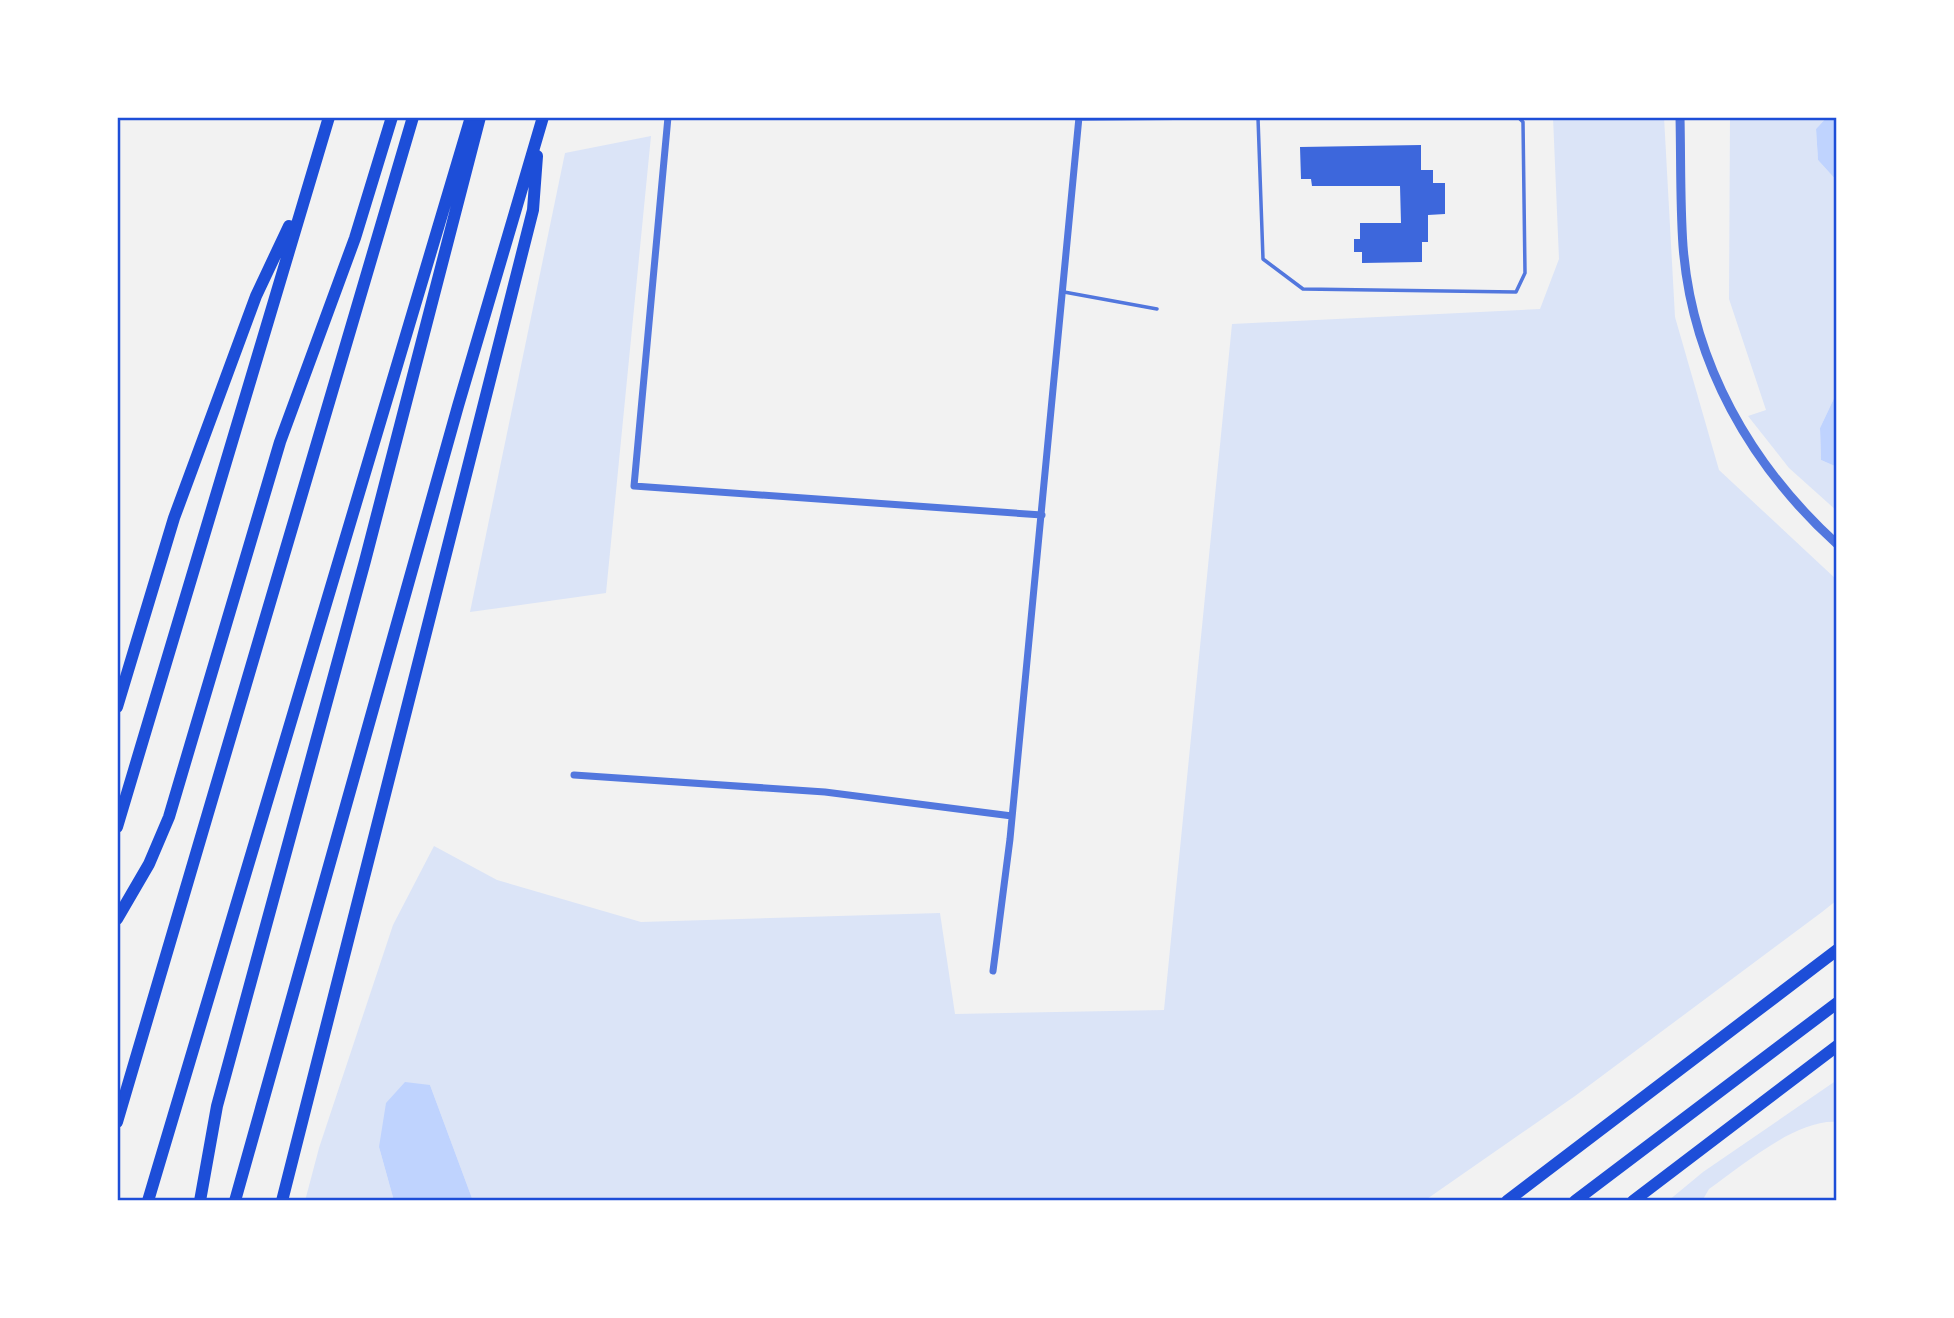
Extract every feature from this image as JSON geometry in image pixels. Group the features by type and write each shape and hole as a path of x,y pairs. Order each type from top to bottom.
{"highway":[{"path":"117,919 149,864 185,769 287,420 355,238 392,117"},
{"path":"117,1122 413,117"},
{"path":"235,1201 458,406 543,117"},
{"path":"117,827 328,119"},
{"path":"200,1201 203,1171 217,1105 475,122"},
{"path":"148,1201 475,122"},
{"path":"282,1201 533,210 539,132"},
{"path":"117,707 149,591 177,508 256,296 310,182"},
{"path":"1507,1201 1837,950"},
{"path":"1575,1201 1837,1003"},
{"path":"1633,1201 1837,1046"}],"street":[{"path":"668,117 634,486 1042,516"},
{"path":"1680,117 1683,247 1691,298 1707,354 1728,406 1755,454 1785,492 1837,544"},
{"path":"993,971 1012,816 1079,118"},
{"path":"573,775 825,792 1012,816"}],"lane":[{"path":"1079,118 1331,117"},
{"path":"1258,118 1263,259 1303,289 1516,292 1525,273 1523,122 1518,117"},
{"path":"1062,292 1157,309"}],"shaded area":[{"path":"1553,117 1664,117 1675,317 1719,470 1837,580 1837,900 1575,1096 1424,1201 473,1201 430,1085 379,1147 394,1201 305,1201 319,1148 393,925 434,846 497,880 641,922 940,913 955,1014 1164,1010 1232,324 1540,309 1559,259"},
{"path":"1730,117 1827,117 1816,129 1818,160 1837,181 1837,392 1820,428 1821,460 1837,467 1837,511 1789,468 1748,416 1766,410 1729,299"},
{"path":"651,136 606,593 470,612 565,153"},
{"path":"1837,1080 1837,1122 1821,1123 1787,1136 1709,1189 1702,1201 1668,1201 1703,1172"}],"water":[{"path":"1827,117 1837,117 1837,181 1818,160 1816,129"},
{"path":"1837,392 1837,467 1821,460 1820,428"},
{"path":"405,1082 430,1085 473,1201 394,1201 379,1147 386,1103"}],"building":[{"path":"1421,145 1421,170 1433,170 1433,183 1445,183 1445,214 1428,215 1428,242 1422,242 1422,262 1362,263 1362,252 1354,252 1354,239 1360,239 1360,223 1401,223 1400,186 1312,186 1311,179 1301,179 1300,147"}]}
